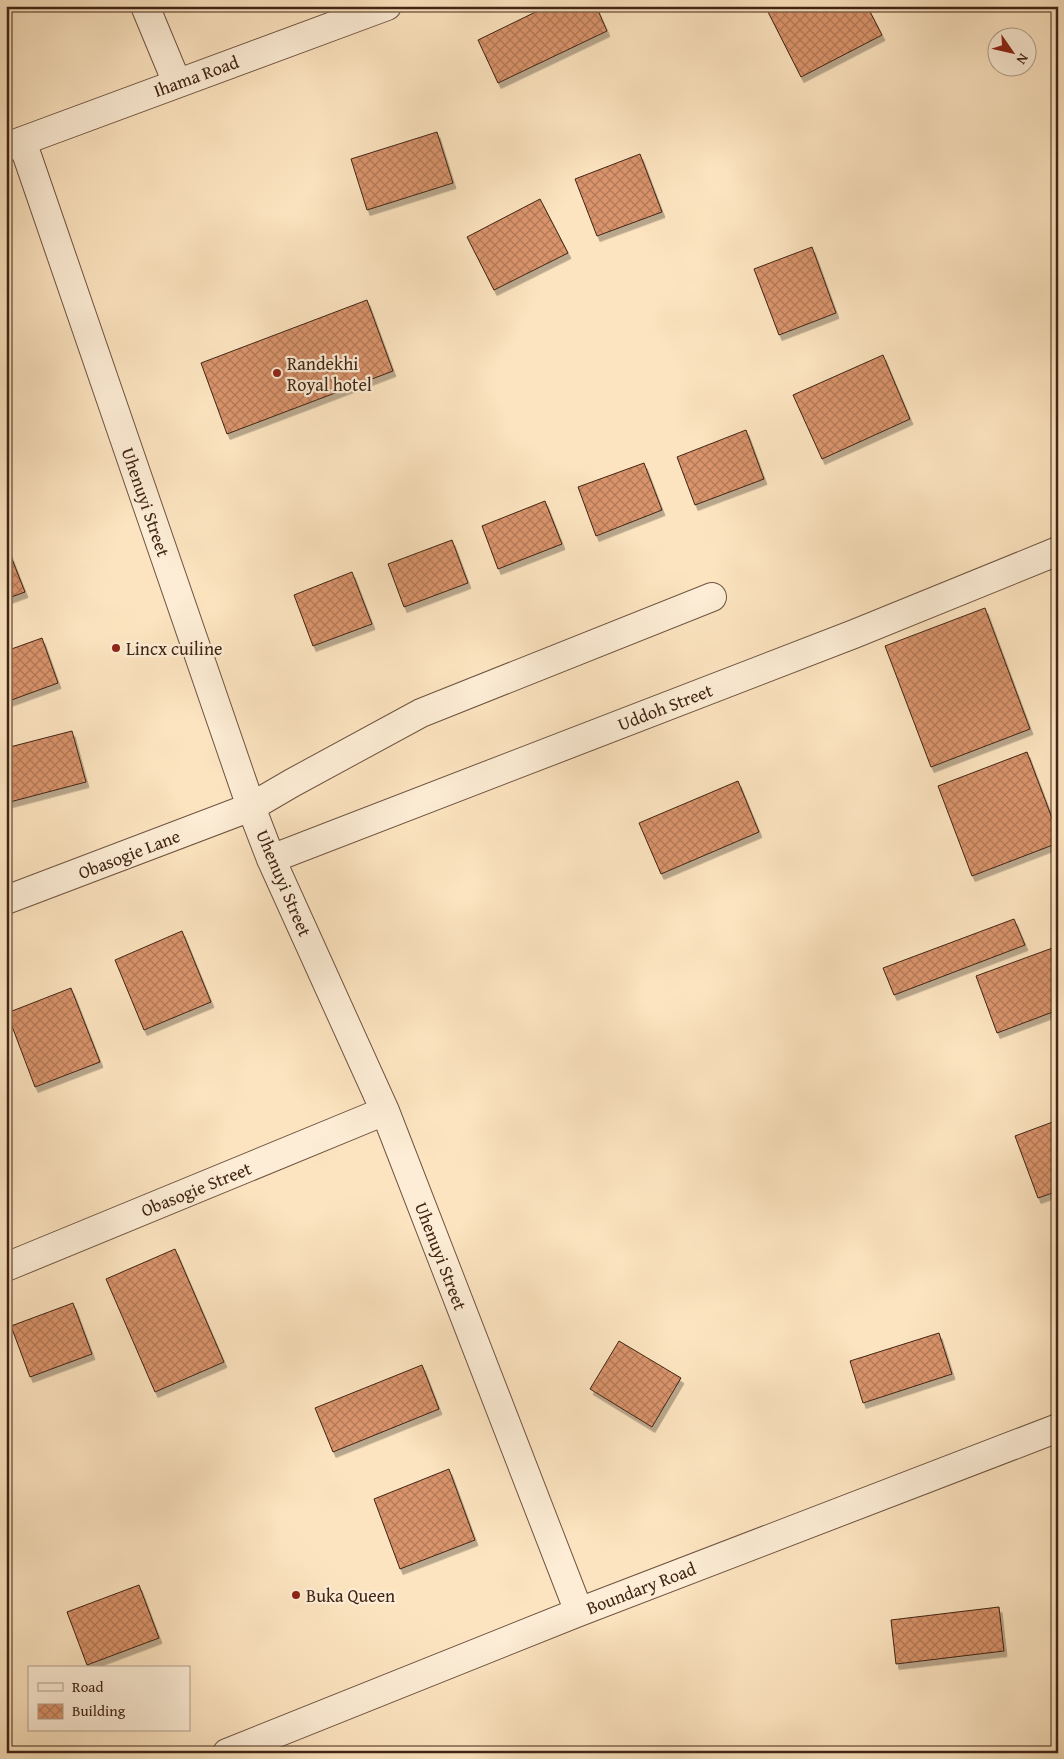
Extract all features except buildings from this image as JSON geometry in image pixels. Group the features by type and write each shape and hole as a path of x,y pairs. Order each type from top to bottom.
{"street":[{"path":"146,6 177,83"},
{"name":"Ihama Road","path":"14,144 387,6"},
{"name":"Uhenuyi Street","path":"14,144 271,859 386,1111 579,1612"},
{"name":"Uddoh Street","path":"271,859 854,634 1058,551"},
{"name":"Obasogie Lane","path":"6,900 251,807 421,713 712,597"},
{"name":"Obasogie Street","path":"6,1267 386,1111"},
{"name":"Boundary Road","path":"227,1753 579,1612 1058,1428"}],"place":[{"name":"Randekhi Royal hotel","path":"277,373"},
{"name":"Lincx cuiline","path":"116,648"},
{"name":"Buka Queen","path":"296,1595"}]}
